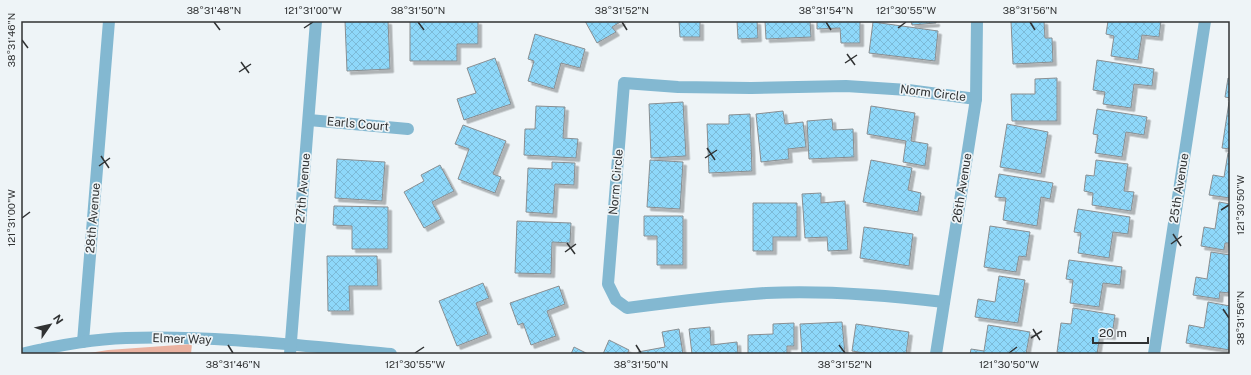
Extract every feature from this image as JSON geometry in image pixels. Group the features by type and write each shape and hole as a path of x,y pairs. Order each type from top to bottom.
{"street":[{"name":"28th Avenue","path":"83,342 109,21"},
{"name":"27th Avenue","path":"290,350 316,21"},
{"name":"26th Avenue","path":"936,354 976,99 977,21"},
{"name":"25th Avenue","path":"1154,354 1205,21"},
{"name":"Norm Circle","path":"944,302 892,296 829,293 767,293 627,308 616,300 608,284 624,84 743,88 846,86 908,90 976,99"},
{"name":"Earls Court","path":"309,120 408,129"},
{"name":"Elmer Way","path":"21,354 83,342 124,338 178,338 290,350 391,354"}],"shaded area":[{"path":"192,344 191,354 83,354 108,350"}],"building":[{"path":"345,21 388,21 390,69 347,71"},
{"path":"410,21 478,21 478,44 457,44 457,61 410,61"},
{"path":"585,21 622,21 612,27 616,32 597,43"},
{"path":"679,21 700,21 700,37 680,37"},
{"path":"737,21 757,21 758,38 738,39"},
{"path":"765,21 810,21 811,37 766,39"},
{"path":"817,21 860,21 860,43 841,43 840,28 817,29"},
{"path":"911,21 936,21 936,23 912,25"},
{"path":"1011,21 1044,21 1045,38 1052,38 1053,62 1013,64"},
{"path":"1108,21 1161,21 1159,37 1142,35 1138,60 1111,56 1114,36 1106,34"},
{"path":"873,22 938,31 935,61 869,53"},
{"path":"535,34 585,49 580,68 561,63 554,89 528,81 534,61 528,59"},
{"path":"495,58 511,104 464,120 457,99 476,93 467,68"},
{"path":"1097,60 1154,69 1152,86 1134,84 1131,108 1103,104 1105,92 1093,90"},
{"path":"1057,78 1057,121 1012,121 1011,94 1035,94 1035,79"},
{"path":"1228,78 1230,79 1230,98 1225,97"},
{"path":"683,102 686,156 651,158 649,104"},
{"path":"1229,102 1230,103 1230,149 1222,148"},
{"path":"536,106 565,107 563,138 578,139 576,158 524,155 525,129 535,129"},
{"path":"871,106 915,113 911,141 928,144 925,166 903,162 906,141 867,134"},
{"path":"1097,109 1147,117 1144,135 1126,132 1122,157 1095,153 1098,135 1093,134"},
{"path":"783,111 785,124 803,122 806,147 788,149 789,159 761,162 756,114"},
{"path":"750,114 752,171 709,173 707,124 729,124 729,115"},
{"path":"832,119 833,130 853,129 854,157 809,159 807,121"},
{"path":"1007,124 1048,132 1041,174 1000,167"},
{"path":"463,125 506,141 493,174 501,177 495,193 458,179 469,149 455,144"},
{"path":"1228,153 1230,154 1230,198 1209,195 1213,175 1224,177"},
{"path":"337,159 385,162 382,201 335,198"},
{"path":"650,160 683,162 680,209 647,207"},
{"path":"871,160 912,168 908,190 921,193 918,212 863,202"},
{"path":"1096,160 1128,164 1124,191 1134,192 1131,211 1092,205 1093,193 1084,191 1086,175 1094,176"},
{"path":"552,162 575,163 574,185 555,184 553,214 526,212 528,168 552,169"},
{"path":"440,165 454,191 432,202 441,219 424,228 404,192 424,181 421,175"},
{"path":"999,174 1053,183 1050,199 1041,197 1037,226 1003,220 1006,198 995,197"},
{"path":"821,193 821,203 845,201 848,250 828,251 827,237 805,238 802,194"},
{"path":"1219,202 1230,204 1230,243 1225,243 1224,250 1201,246 1204,227 1215,229"},
{"path":"753,203 797,203 797,237 773,237 773,251 753,251"},
{"path":"334,206 388,207 388,249 352,249 352,226 333,225"},
{"path":"1078,209 1130,217 1128,234 1113,232 1109,258 1078,253 1081,233 1074,232"},
{"path":"644,216 683,216 683,265 657,265 657,236 644,236"},
{"path":"517,221 571,223 570,243 552,242 551,274 515,273"},
{"path":"990,226 1030,232 1026,257 1019,256 1016,272 984,267"},
{"path":"864,227 913,234 909,266 860,258"},
{"path":"1211,252 1230,255 1230,293 1220,292 1219,299 1193,295 1196,277 1207,279"},
{"path":"327,256 377,256 378,286 349,286 350,311 328,311"},
{"path":"1069,260 1122,267 1120,285 1103,283 1099,307 1070,303 1073,280 1066,279"},
{"path":"999,276 1025,280 1018,323 975,317 978,299 995,302"},
{"path":"483,283 489,298 476,303 488,334 457,346 439,301"},
{"path":"559,286 565,304 547,311 556,336 531,345 523,323 518,325 510,303"},
{"path":"1208,302 1230,306 1230,350 1186,343 1189,325 1204,328"},
{"path":"1073,308 1115,315 1112,336 1100,335 1097,354 1072,354 1057,352 1061,323 1071,324"},
{"path":"842,322 845,354 802,354 800,324"},
{"path":"794,323 794,346 787,346 787,354 748,354 748,335 773,334 773,324"},
{"path":"856,324 909,332 906,354 870,354 852,351"},
{"path":"988,325 1030,332 1026,354 970,354 971,349 984,351"},
{"path":"710,327 711,345 737,342 738,354 692,354 689,329"},
{"path":"679,329 683,354 638,354 638,352 665,347 662,332"},
{"path":"609,340 629,350 627,354 603,354"},
{"path":"574,347 588,354 571,354"}]}
